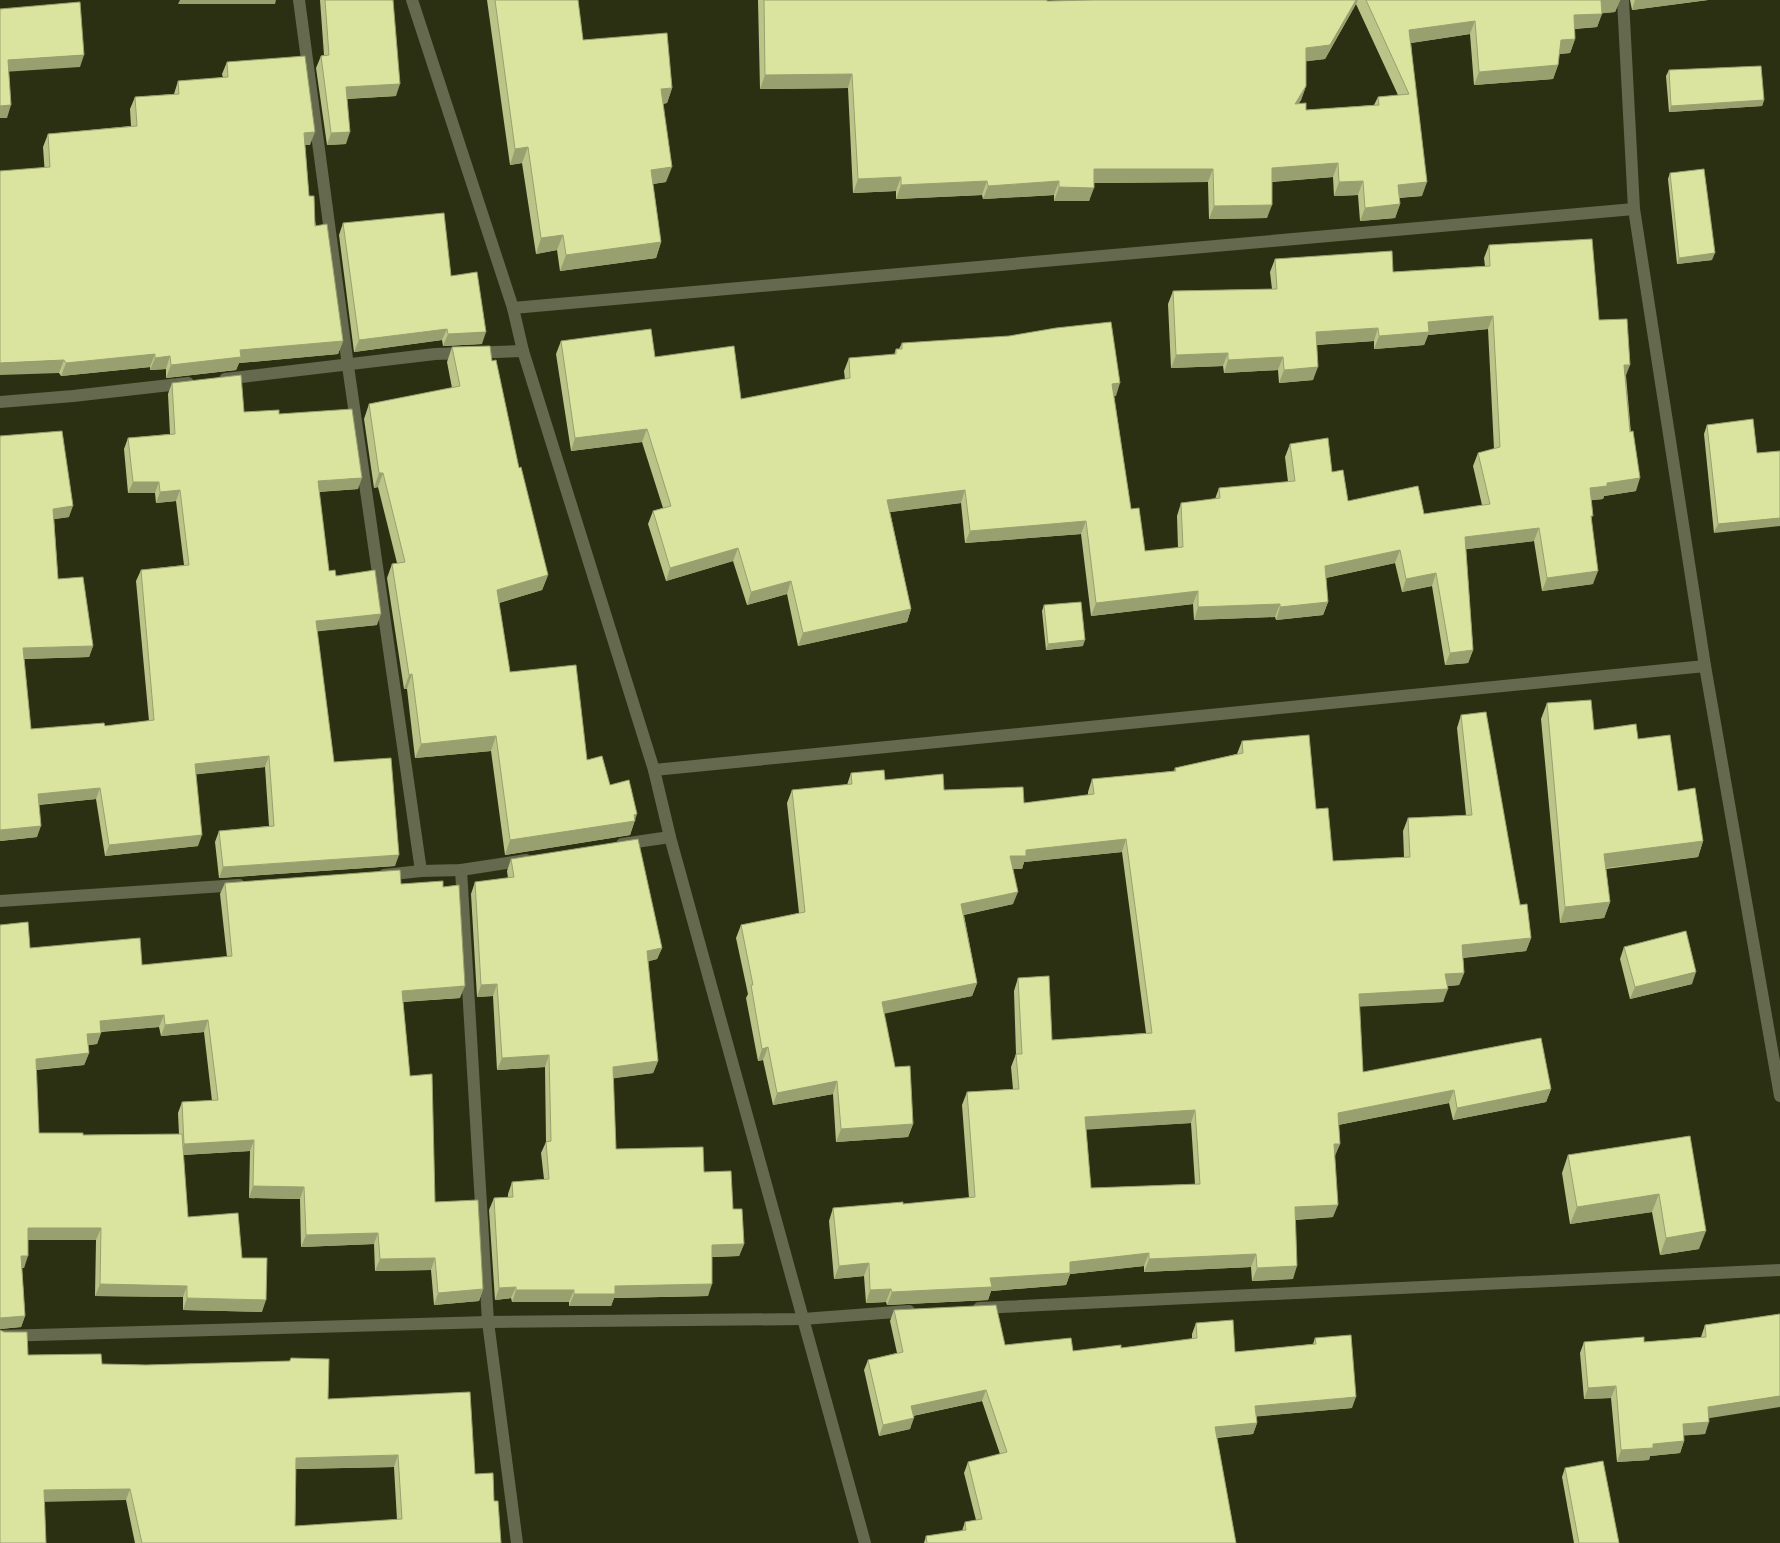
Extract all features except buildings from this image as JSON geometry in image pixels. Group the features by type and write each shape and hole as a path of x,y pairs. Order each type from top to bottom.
{"street":[{"path":"299,0 348,366 421,871"},
{"path":"412,0 513,308 523,351 654,770 670,836 865,1543"},
{"path":"1623,0 1634,208 1705,666 1780,1096"},
{"path":"513,308 1634,208"},
{"path":"0,402 73,396 348,366 435,354 523,351"},
{"path":"654,770 1705,666"},
{"path":"613,846 670,836"},
{"path":"376,875 461,870 537,858"},
{"path":"461,870 488,1322 516,1543"},
{"path":"0,901 247,884"},
{"path":"963,1309 1780,1270"},
{"path":"0,1336 488,1322 803,1319 923,1311"}]}
